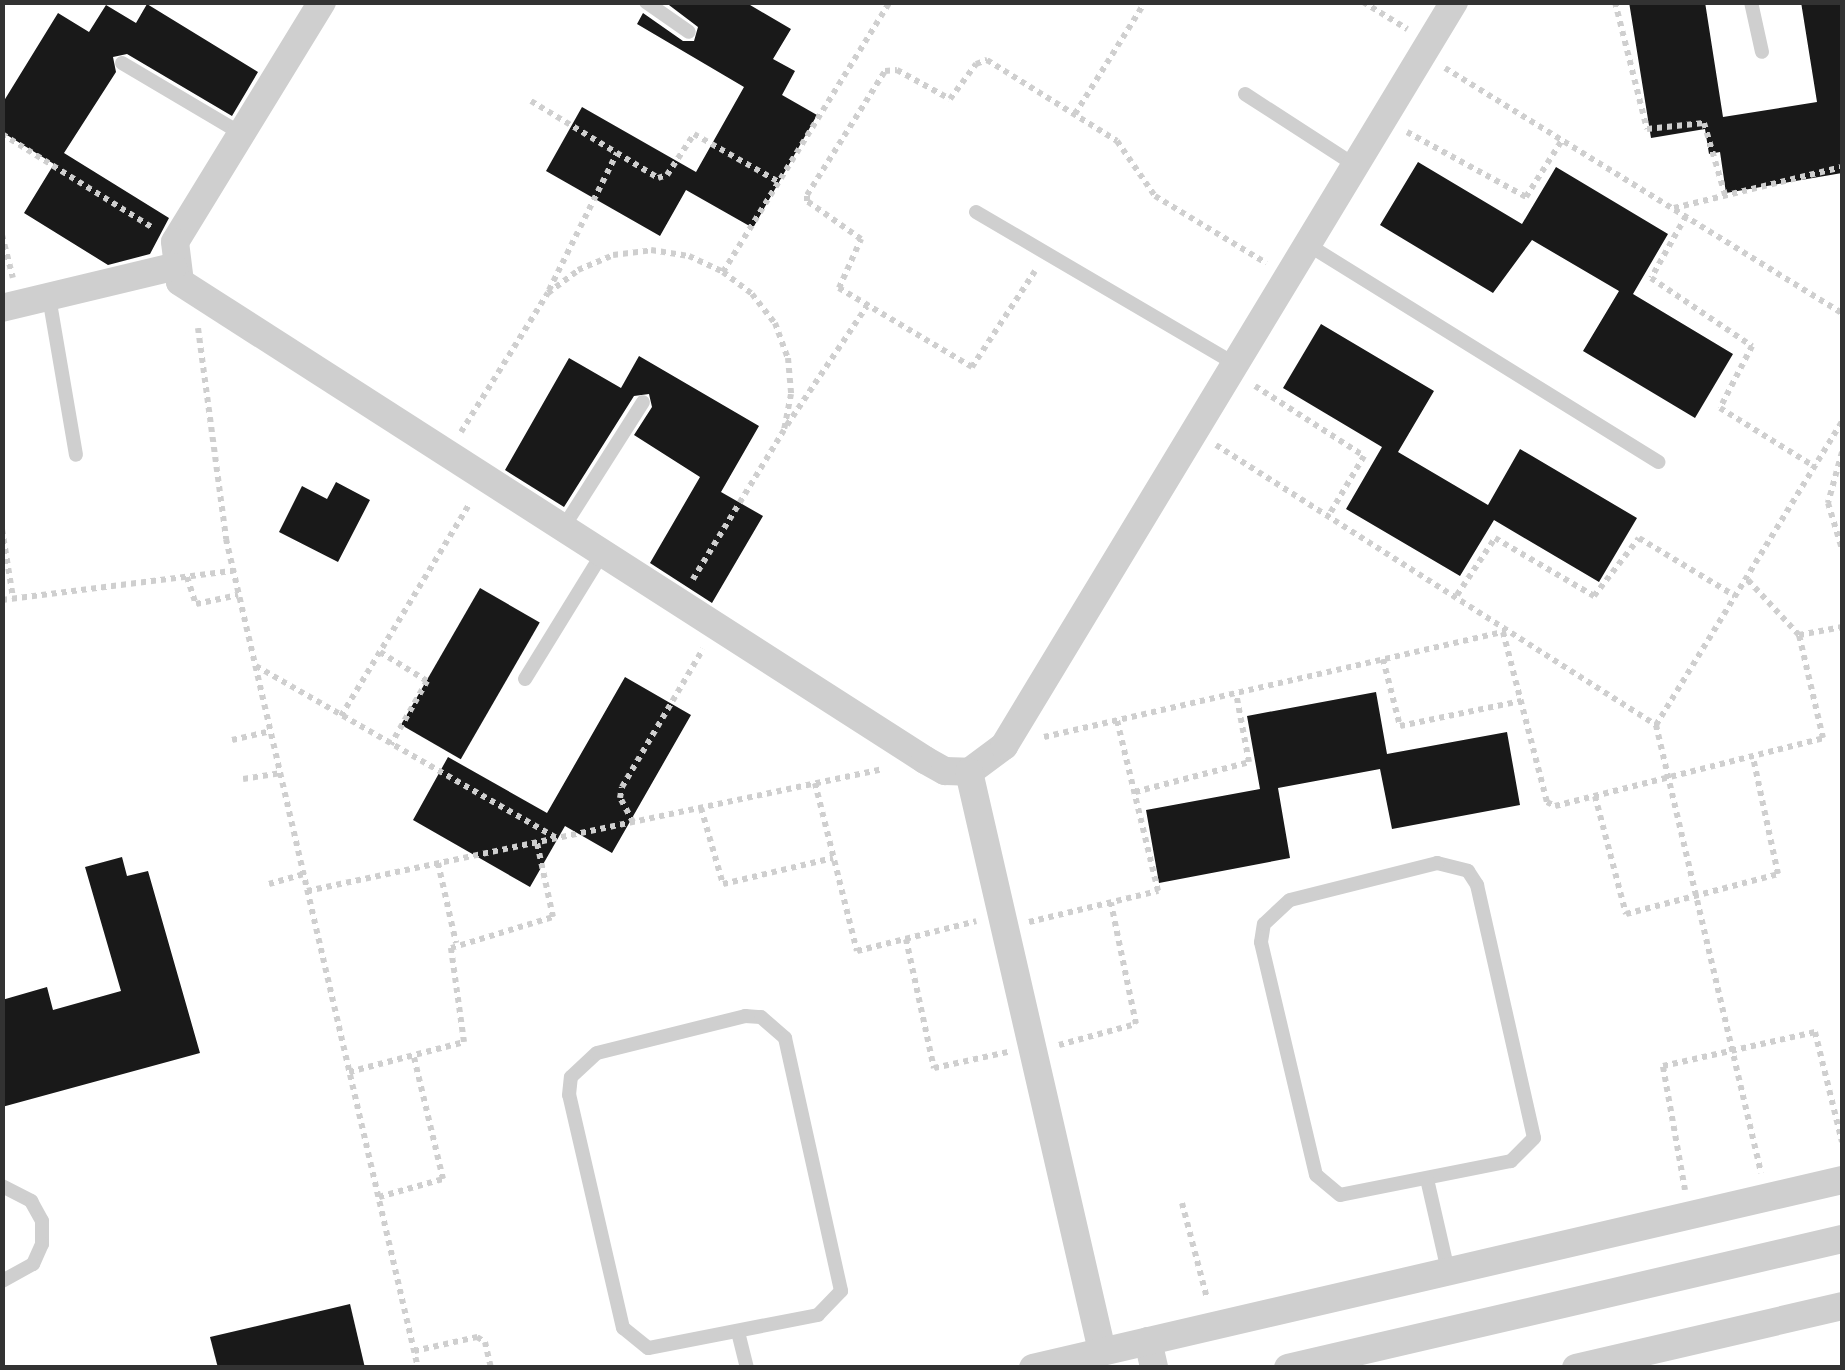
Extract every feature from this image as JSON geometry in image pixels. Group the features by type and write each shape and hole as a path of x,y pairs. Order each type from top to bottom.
{"street":[{"path":"11,306 174,255 322,2"},
{"path":"174,255 193,292 925,760 945,771 968,772 1004,746 1388,121 1454,2"},
{"path":"968,772 1102,1351"},
{"path":"1033,1368 1064,1364 1102,1351 1151,1354 1214,1326 1842,1180"},
{"path":"1288,1368 1842,1239"},
{"path":"1576,1368 1842,1306"}],"lane":[{"path":"646,2 689,32"},
{"path":"1751,2 1762,52"},
{"path":"122,63 242,134"},
{"path":"1245,94 1358,168"},
{"path":"976,212 1236,369"},
{"path":"1310,246 1658,462"},
{"path":"48,297 76,455"},
{"path":"563,528 643,402"},
{"path":"525,678 602,554"},
{"path":"1437,863 1468,872 1477,884 1534,1138 1511,1161 1426,1179 1340,1195 1316,1174 1261,942 1274,909 1290,900 1437,863"},
{"path":"745,1016 761,1017 785,1038 841,1291 829,1310 738,1332 648,1348 623,1328 569,1095 571,1077 597,1053 745,1016"},
{"path":"1426,1179 1448,1271"},
{"path":"2,1186 32,1200 42,1221 32,1264 2,1282"},
{"path":"738,1332 747,1368"}],"path":[{"path":"723,272 890,2"},
{"path":"1075,114 1145,2"},
{"path":"1363,2 1562,140 1842,313"},
{"path":"1615,2 1647,129 1704,123 1725,195"},
{"path":"531,101 664,178 694,134 779,182"},
{"path":"1388,121 1526,197 1562,140"},
{"path":"2,134 174,255"},
{"path":"446,454 548,293 565,248 617,153"},
{"path":"1672,208 1842,167"},
{"path":"1686,216 1650,278 1752,346 1720,408 1815,467"},
{"path":"2,236 11,306"},
{"path":"548,293 614,254 670,253 723,272 752,294 774,323 788,358 791,394 784,430"},
{"path":"193,292 238,595 418,1368"},
{"path":"678,603 784,430 867,306"},
{"path":"1236,369 1361,450 1362,462 1330,515"},
{"path":"1656,725 1842,422"},
{"path":"1196,432 1656,725 1766,1198"},
{"path":"1827,446 1841,454 1830,478 1832,527 1842,549"},
{"path":"342,716 485,478"},
{"path":"1832,527 1842,524"},
{"path":"2,529 13,598"},
{"path":"1457,595 1496,538 1594,596 1639,538 1735,596"},
{"path":"2,600 233,571"},
{"path":"187,576 196,604 238,595"},
{"path":"1503,632 1547,802 1595,796 1824,736 1799,635 1746,578"},
{"path":"633,822 620,798 622,786 717,627"},
{"path":"1799,635 1842,627"},
{"path":"1004,746 1512,630"},
{"path":"380,652 427,681 391,744"},
{"path":"1383,660 1400,726 1521,701"},
{"path":"255,666 556,838"},
{"path":"1135,792 1249,762 1236,693"},
{"path":"816,783 856,949 1110,903 1158,891 1117,720"},
{"path":"232,740 270,730"},
{"path":"1595,796 1620,912 1698,896 1778,874 1753,757"},
{"path":"307,891 925,760"},
{"path":"243,779 280,773"},
{"path":"701,808 722,884 834,858"},
{"path":"349,1072 464,1042 451,948 456,943 553,917 537,842"},
{"path":"438,863 456,943"},
{"path":"269,884 303,874"},
{"path":"906,939 936,1070 1136,1024 1110,903"},
{"path":"1690,1216 1660,1070 1816,1032 1842,1142"},
{"path":"378,1196 443,1179 414,1056"},
{"path":"1182,1203 1214,1326"},
{"path":"414,1351 477,1337 485,1342 491,1368"}],"building":[{"path":"665,2 745,2 791,29 773,59 795,71 782,95 817,115 753,228 686,190 660,236 546,171 582,107 696,172 744,87 637,24 643,13 683,41 694,41 698,27"},
{"path":"1629,2 1705,2 1723,117 1817,102 1801,2 1842,2 1842,173 1726,193 1720,152 1709,154 1705,129 1651,138"},
{"path":"147,4 258,72 232,116 127,54 113,57 116,72 64,153 169,218 150,254 108,265 24,213 54,164 2,132 2,104 58,13 89,32 106,5 136,23"},
{"path":"1418,162 1522,224 1556,167 1668,234 1633,294 1733,354 1695,418 1583,351 1619,291 1532,240 1493,293 1380,225"},
{"path":"1321,324 1434,391 1398,452 1488,505 1520,449 1637,518 1599,582 1494,520 1460,576 1346,509 1382,447 1283,388"},
{"path":"639,356 759,426 721,492 763,516 712,603 650,563 700,477 634,435 652,407 649,394 634,396 564,507 505,470 569,358 621,388"},
{"path":"336,482 370,500 338,562 279,532 302,486 327,499"},
{"path":"480,588 540,622 461,759 401,725"},
{"path":"625,677 691,715 612,853 565,826 530,887 413,820 448,757 547,813"},
{"path":"1376,692 1387,754 1507,732 1520,805 1392,829 1380,769 1278,788 1290,858 1159,883 1146,810 1260,789 1247,716"},
{"path":"122,857 127,876 148,871 200,1053 2,1107 2,1000 47,987 53,1010 121,991 85,867"},
{"path":"350,1304 365,1368 218,1368 210,1337"}]}
